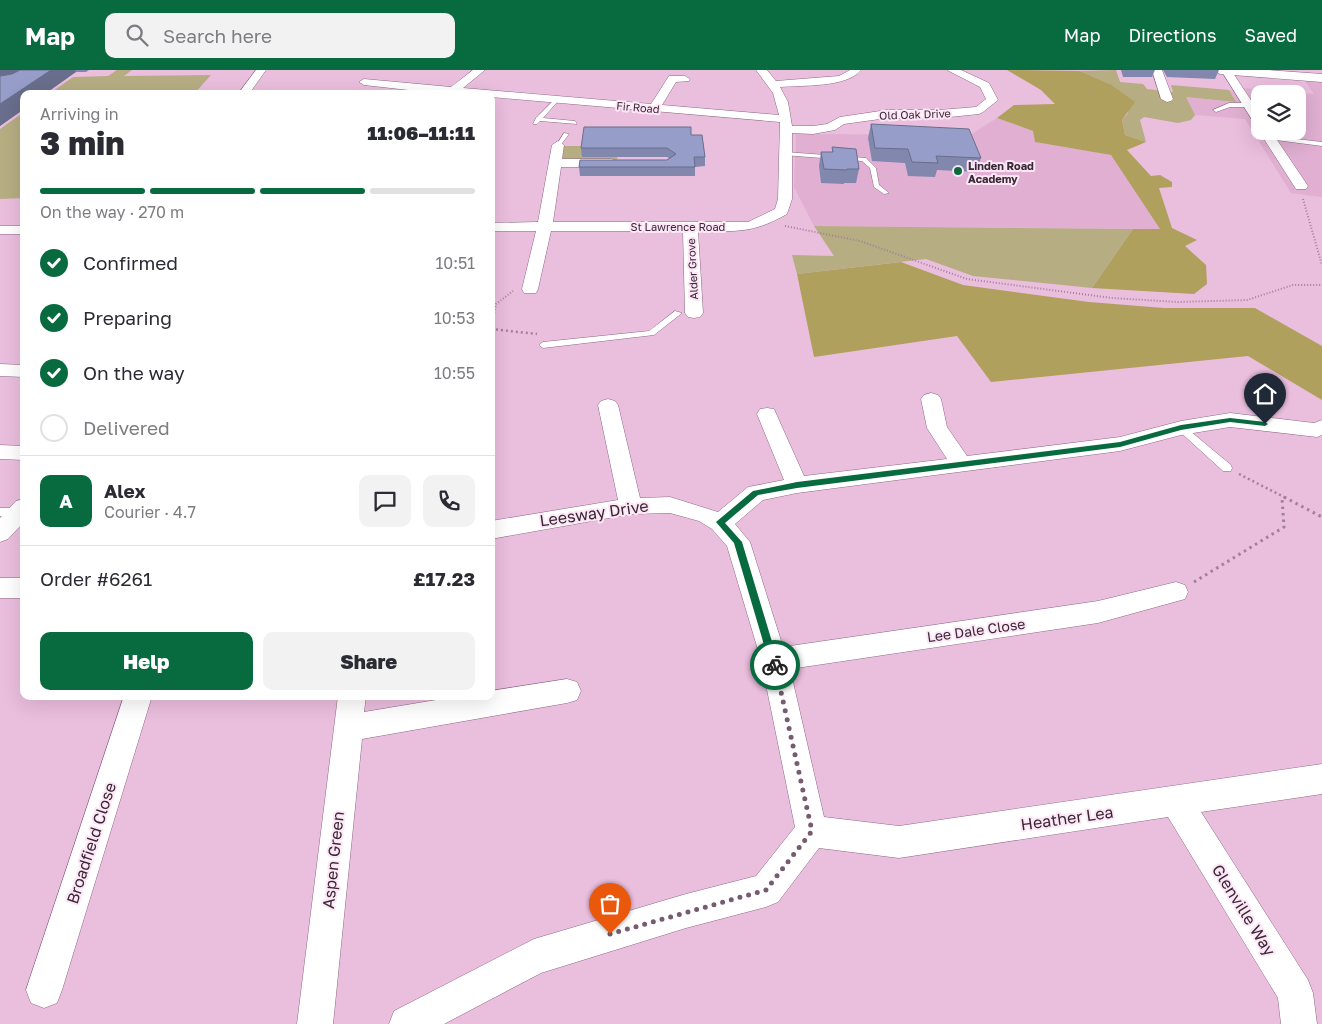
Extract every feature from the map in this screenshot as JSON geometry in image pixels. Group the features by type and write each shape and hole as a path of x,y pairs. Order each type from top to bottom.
{"main road":[{"path":"1220,70 1322,78"}],"street":[{"path":"246,90 261,70"},
{"path":"352,90 380,70"},
{"path":"454,90 480,70"},
{"name":"St Lawrence Road","path":"495,227 749,226 762,222 782,211 785,199 785,127 782,102 773,84 761,70"},
{"path":"773,84 840,79 849,76 856,70"},
{"name":"Old Oak Drive","path":"785,127 813,130 831,127 840,121 887,114 940,114 979,110 992,100 985,85 952,70"},
{"path":"1157,70 1167,99"},
{"path":"1226,70 1251,110"},
{"path":"659,76 685,79"},
{"path":"654,109 672,78"},
{"name":"Fir Road","path":"364,82 434,90"},
{"name":"Fir Road","path":"495,94 654,109 785,127"},
{"path":"530,289 562,140"},
{"path":"1271,140 1301,186"},
{"path":"556,163 629,163"},
{"name":"Alder Grove","path":"690,226 693,313"},
{"path":"0,230 20,230"},
{"path":"0,370 20,371"},
{"path":"931,399 937,428 962,465"},
{"path":"608,406 631,506"},
{"path":"767,414 797,485"},
{"path":"720,522 756,493 797,485 1120,444 1181,428 1230,420 1316,430 1322,427"},
{"path":"0,452 20,452"},
{"name":"Leesway Drive","path":"495,529 631,506 670,505 706,515 720,522 738,542 774,660 812,831"},
{"path":"0,533 14,510"},
{"path":"0,588 20,588"},
{"name":"Lee Dale Close","path":"774,660 1098,612 1176,592"},
{"path":"348,728 567,691"},
{"name":"Broadfield Close","path":"44,990 137,700"},
{"name":"Aspen Green","path":"315,1024 352,700"},
{"name":"Heather Lea","path":"812,831 899,842 1322,779"},
{"name":"Glenville Way","path":"1176,802 1295,993 1299,1024"},
{"path":"407,1024 534,957 686,911 766,890 812,831"}],"lane":[{"path":"556,100 536,122 575,123"},
{"path":"1216,110 1228,105 1248,105"},
{"path":"1298,140 1322,144"},
{"path":"785,154 864,159 873,168 876,186 886,193"},
{"path":"543,345 651,333 693,313"},
{"path":"1181,428 1227,468"}],"path":[{"path":"1301,186 1308,218 1318,244 1322,265"},
{"path":"762,222 860,241 967,280 1112,298 1178,302 1247,300 1293,285 1322,286"},
{"path":"495,309 496,304 514,290 530,289"},
{"path":"495,328 536,333 543,345"},
{"path":"1227,468 1322,517"},
{"path":"1176,592 1284,527 1282,498"}],"shaded area":[{"path":"117,70 132,70 124,76 211,75 198,90 55,90 73,77 108,76"},
{"path":"1007,70 1080,71 1110,84 1135,102 1122,120 1125,135 1146,142 1127,150 1151,176 1160,175 1172,182 1172,187 1159,188 1172,228 1197,240 1185,246 1206,265 1207,284 1194,294 1092,288 1133,229 1160,229 1111,155 1035,142 1033,131 997,118 1014,105 1055,104 1041,90"},
{"path":"1116,70 1120,82 1143,84 1147,89 1173,92 1171,85 1229,90 1236,102 1186,97 1195,115 1191,120 1178,123 1144,117 1140,120 1146,142 1125,135 1122,120 1128,113 1110,84 1080,71"},
{"path":"1303,78 1322,81 1322,197 1291,193 1258,140 1306,140 1306,93 1314,94"},
{"path":"1244,88 1251,89 1251,129 1245,119 1195,115 1185,97 1235,102 1229,90 1246,92"},
{"path":"20,115 20,198 0,199 0,129"},
{"name":"Linden Road Academy","path":"997,118 1033,131 1035,142 1111,155 1160,229 814,226 794,187 796,134 970,135"},
{"path":"563,146 619,146 617,160 564,159 562,157"},
{"path":"814,226 1133,229 1092,288 973,276 926,259 797,274 792,255 834,256"},
{"path":"901,262 963,285 1089,302 1164,308 1255,308 1322,346 1322,400 1248,356 991,382 957,336 814,357 797,274"}],"building":[{"path":"20,70 51,70 0,104 0,76 12,74"},
{"path":"871,124 969,129 981,158 936,156 938,163 912,162 908,149 875,148"},
{"path":"584,127 691,127 691,135 702,135 705,157 694,157 695,167 579,167 580,160 667,160 676,154 667,148 581,148"},
{"path":"832,147 856,149 859,169 824,169 821,152 833,152"}],"way so far":[{"path":"610,934 686,911 766,890 812,831 775,665"}],"place":[{"name":"Linden Road Academy","path":"958,171"}],"route":[{"path":"775,665 738,542 720,522 756,493 797,485 1120,444 1181,428 1230,420 1265,424"}]}
